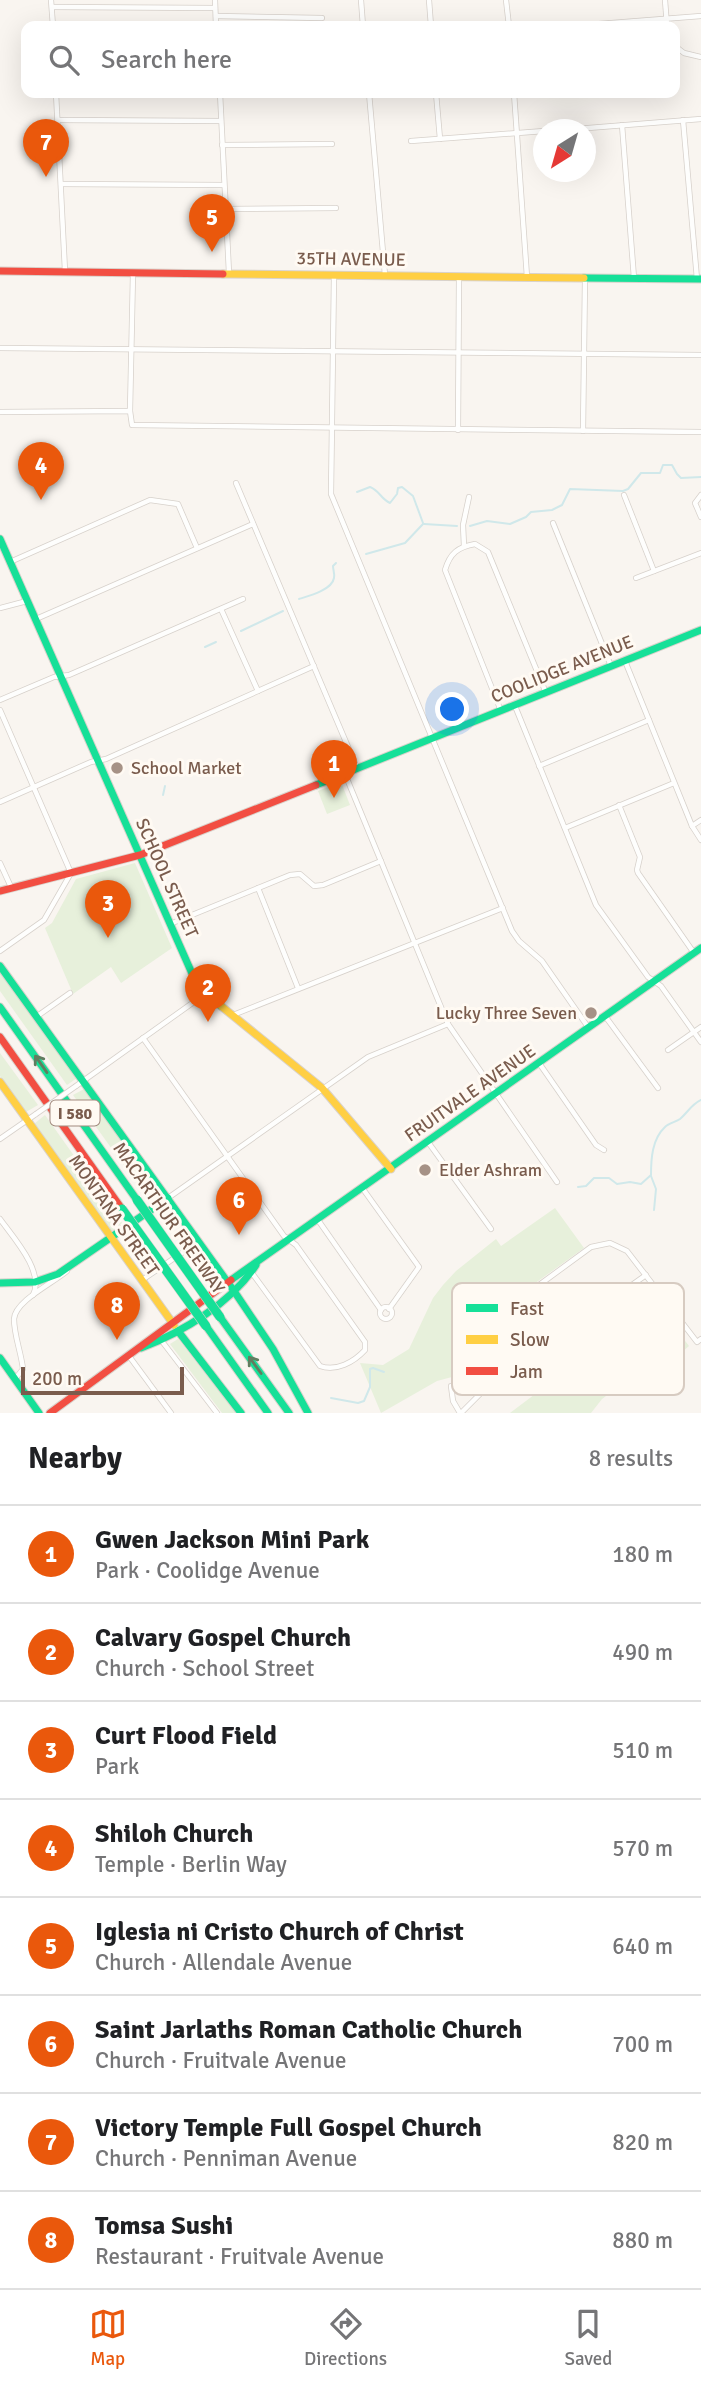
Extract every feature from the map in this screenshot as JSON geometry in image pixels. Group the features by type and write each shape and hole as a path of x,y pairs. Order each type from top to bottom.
{"main road":[{"name":"35TH AVENUE","path":"0,271 699,279"},
{"name":"SCHOOL STREET","path":"0,539 198,987 322,1088 391,1169"},
{"name":"COOLIDGE AVENUE","path":"0,891 140,855 700,632"},
{"name":"FRUITVALE AVENUE","path":"50,1413 141,1348 161,1340 318,1220 698,950"},
{"path":"0,966 80,1083 168,1198 231,1287 273,1349 309,1413"},
{"name":"MACARTHUR FREEWAY","path":"0,1007 289,1413"},
{"name":"MACARTHUR FREEWAY","path":"0,1037 268,1413"},
{"name":"MONTANA STREET","path":"0,1082 175,1327 241,1413"},
{"path":"0,1283 35,1282 50,1278 73,1266 168,1198"},
{"name":"FRUITVALE AVENUE","path":"141,1348 163,1329 175,1327"},
{"path":"161,1340 163,1329"},
{"path":"0,1358 39,1413"}],"street":[{"path":"215,0 216,21"},
{"path":"361,0 363,21"},
{"path":"429,0 431,21"},
{"path":"506,0 508,21"},
{"path":"665,0 667,19"},
{"path":"53,21 52,3 215,8"},
{"path":"216,16 322,18"},
{"path":"640,21 701,16"},
{"path":"680,50 701,57"},
{"path":"56,98 65,272"},
{"path":"220,98 229,274"},
{"path":"369,98 385,275"},
{"path":"436,98 440,139"},
{"path":"514,98 527,277"},
{"path":"596,127 701,118"},
{"path":"57,120 221,121"},
{"path":"683,120 699,279"},
{"path":"622,125 634,278"},
{"path":"411,141 533,132"},
{"path":"222,145 332,144"},
{"path":"61,184 224,185"},
{"path":"225,209 336,208"},
{"path":"133,273 132,425 701,432"},
{"path":"334,275 331,494 503,908 519,941 542,961 588,1028"},
{"path":"457,430 460,276"},
{"path":"583,432 585,278"},
{"path":"0,348 701,355"},
{"path":"0,412 130,411"},
{"path":"236,483 357,769"},
{"path":"624,495 654,571"},
{"path":"701,495 695,503 701,517"},
{"path":"464,546 463,525 469,497"},
{"path":"10,562 150,500 178,504 197,548"},
{"path":"552,523 611,667"},
{"path":"36,619 253,524"},
{"path":"501,711 445,570 449,558 464,546 475,544 488,552 546,693"},
{"path":"636,578 701,553"},
{"path":"0,700 54,677 69,676 243,599"},
{"path":"0,608 27,601"},
{"path":"221,609 258,691"},
{"path":"625,661 692,826 701,840"},
{"path":"0,802 314,666"},
{"path":"516,706 596,905 648,977 662,986 701,1042"},
{"path":"0,710 71,873 44,920 0,951"},
{"path":"539,766 649,720"},
{"path":"345,774 448,1024 557,1182"},
{"path":"565,828 674,783"},
{"path":"619,805 640,856 638,873 698,950"},
{"path":"692,826 701,820"},
{"path":"170,924 290,875 300,874 314,886 323,885 380,862"},
{"path":"0,863 11,888"},
{"path":"258,888 298,988"},
{"path":"232,1015 503,908"},
{"path":"36,1017 70,993"},
{"path":"0,1139 205,994"},
{"path":"605,1016 657,1088"},
{"path":"168,1198 368,1056 448,1024"},
{"path":"668,1050 701,1027"},
{"path":"143,1038 284,1236 296,1245 365,1342 365,1350 352,1362 331,1368 320,1366 255,1269"},
{"path":"539,1063 596,1145 604,1150"},
{"path":"428,1142 491,1229"},
{"path":"363,1189 419,1268 389,1309 381,1310"},
{"path":"0,1219 27,1257 35,1282 36,1291 32,1296"},
{"path":"318,1220 381,1310 381,1317 386,1319 391,1314 389,1309"},
{"path":"141,1280 199,1242"},
{"path":"543,1283 591,1247 610,1242 627,1251 652,1283"},
{"path":"15,1379 23,1369 15,1313 20,1304 73,1266"},
{"path":"635,1283 646,1275"},
{"path":"684,1322 699,1341"},
{"path":"161,1340 215,1412"},
{"path":"130,1356 171,1413"},
{"path":"451,1386 452,1394"},
{"path":"452,1395 461,1413 479,1395"}],"green space":[{"path":"341,782 350,805 327,814 318,791"},
{"path":"135,863 172,948 121,983 111,967 73,994 45,928 52,923 76,879"},
{"path":"0,973 77,1078 67,1085 0,991"},
{"path":"0,1053 38,1105 26,1112 0,1076"},
{"path":"86,1088 161,1196 151,1203 73,1095"},
{"path":"45,1115 122,1223 112,1232 34,1124"},
{"path":"555,1208 584,1248 535,1283 452,1283 452,1377 437,1381 381,1413 360,1363 383,1365 409,1349 433,1298 443,1285 496,1239 501,1246"},
{"path":"178,1339 236,1413 222,1413 170,1344"},
{"path":"534,1395 607,1395 591,1413 510,1413"}],"waterway":[{"path":"470,526 487,521 510,524 531,512 552,510 562,505 570,489 623,491 628,489 641,473 660,473 663,465 672,465 681,478 701,477"},
{"path":"357,492 370,487 390,503 398,488 402,487 413,496 423,523"},
{"path":"366,554 405,543 423,524"},
{"path":"424,524 457,526"},
{"path":"299,599 329,586 334,578 333,566 336,563"},
{"path":"241,631 283,611"},
{"path":"205,647 216,642"},
{"path":"163,795 165,786"},
{"path":"578,1187 586,1186 594,1178 609,1178 617,1184 641,1184 651,1175 657,1137 701,1100"},
{"path":"651,1176 656,1189 654,1210"},
{"path":"331,1398 358,1403 364,1401 370,1387 370,1369 384,1372"}],"traffic: fast":[{"path":"584,278 701,279"},
{"path":"0,539 198,987 221,1006"},
{"path":"316,785 701,630"},
{"path":"231,1280 701,948"},
{"path":"0,966 234,1291"},
{"path":"0,1007 137,1200"},
{"path":"0,1283 35,1282 58,1274 168,1198"},
{"path":"137,1200 220,1317"},
{"path":"122,1209 206,1326"},
{"path":"141,1348 173,1334 205,1315 233,1292 256,1265"},
{"path":"234,1291 273,1349 308,1413"},
{"path":"220,1317 289,1413"},
{"path":"206,1326 268,1413"},
{"path":"178,1331 241,1413"},
{"path":"0,1358 39,1413"}],"traffic: slow":[{"path":"223,274 584,278"},
{"path":"221,1006 322,1088 391,1169"},
{"path":"0,1082 174,1325"}],"traffic: jam":[{"path":"0,271 223,274"},
{"path":"0,891 140,855 316,785"},
{"path":"0,1037 122,1209"},
{"path":"50,1413 231,1280"}],"place":[{"name":"Victory Temple Full Gospel Church","path":"46,177"},
{"name":"Iglesia ni Cristo Church of Christ","path":"212,252"},
{"name":"Shiloh Church","path":"41,500"},
{"name":"School Market","path":"117,768"},
{"name":"Gwen Jackson Mini Park","path":"334,798"},
{"name":"Curt Flood Field","path":"108,938"},
{"name":"Lucky Three Seven","path":"591,1013"},
{"name":"Calvary Gospel Church","path":"208,1022"},
{"name":"Elder Ashram","path":"425,1170"},
{"name":"Saint Jarlaths Roman Catholic Church","path":"239,1235"},
{"name":"Tomsa Sushi","path":"117,1340"}]}
